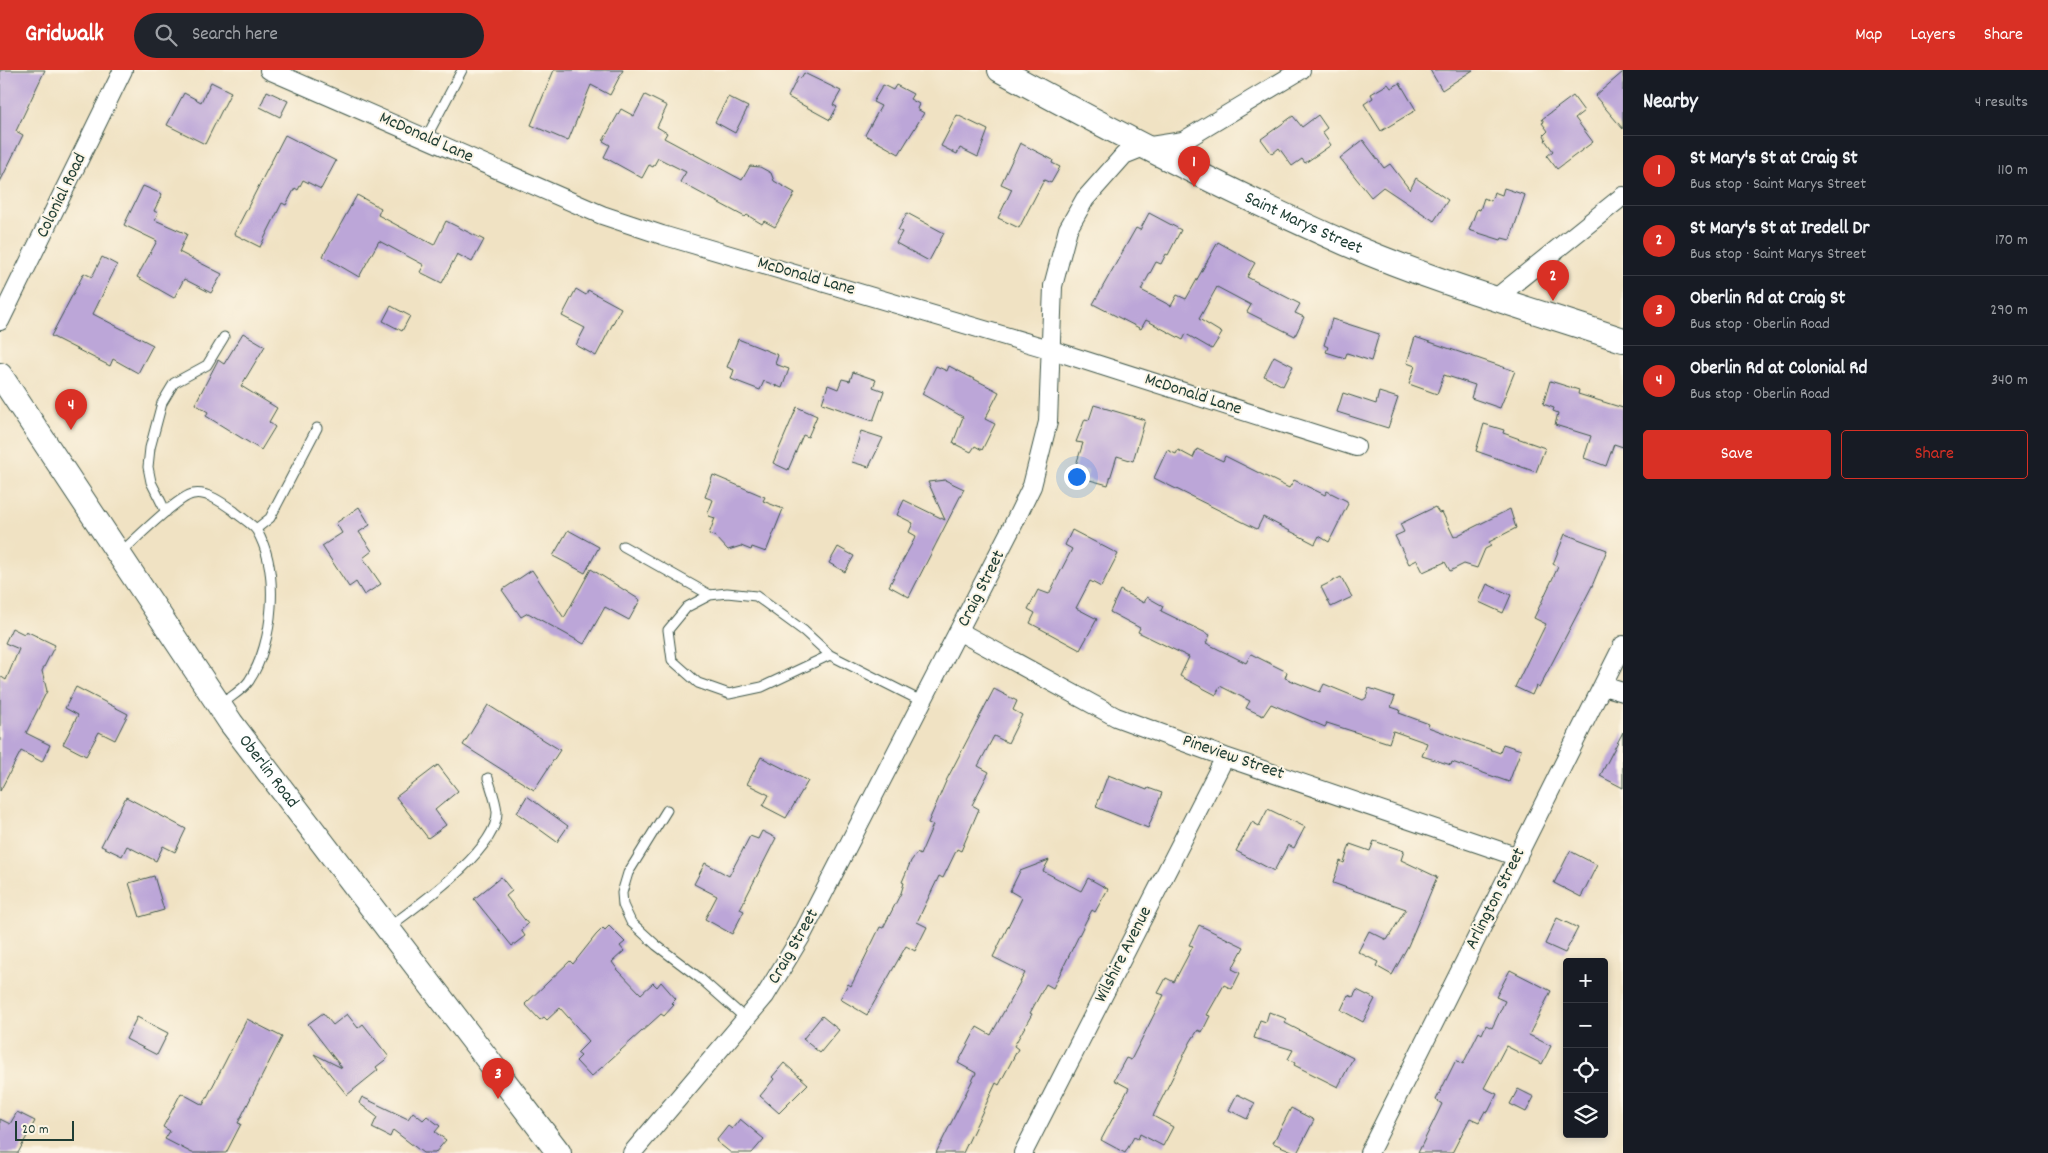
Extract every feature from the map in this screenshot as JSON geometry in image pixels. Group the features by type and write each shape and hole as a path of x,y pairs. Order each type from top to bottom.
{"main road":[{"name":"Saint Marys Street","path":"1000,70 1144,147 1346,243 1496,298 1623,340"},
{"name":"Oberlin Road","path":"0,375 219,706 559,1153"}],"street":[{"name":"Colonial Road","path":"0,321 123,70"},
{"name":"McDonald Lane","path":"269,70 602,215 662,235 1049,349 1356,447"},
{"name":"Craig Street","path":"632,1153 766,996 802,935 960,632 1032,486 1048,422 1049,349 1053,286 1068,229 1085,199 1124,155 1144,147 1183,141 1301,70"},
{"path":"1496,298 1623,196"},
{"name":"Pineview Street","path":"960,632 1116,717 1518,857"},
{"name":"Arlington Street","path":"1369,1153 1623,645"},
{"path":"1603,686 1623,692"},
{"name":"Wilshire Avenue","path":"1023,1153 1225,756"}],"lane":[{"path":"426,138 462,70"},
{"path":"166,512 150,482 148,467 150,448 162,403 174,383 207,365 224,337"},
{"path":"256,529 270,518 316,428"},
{"path":"119,554 177,501 193,493 209,496 224,503 256,529 269,566 273,603 260,657 248,682 219,706"},
{"path":"623,546 710,595"},
{"path":"830,655 762,687 729,694 698,683 672,660 668,630 687,607 710,595 727,593 756,596 804,631 830,655 923,702"},
{"path":"387,929 456,873 487,842 497,812 488,778"},
{"path":"668,810 628,873 622,893 623,905 631,922 656,945 701,979 746,1019"}],"building":[{"path":"0,70 45,70 16,131 23,135 0,182"},
{"path":"554,70 623,70 610,95 591,85 568,141 531,125"},
{"path":"1430,70 1473,70 1442,90"},
{"path":"1623,72 1623,129 1595,96"},
{"path":"804,73 841,91 833,105 837,107 830,120 788,97 798,77 801,78"},
{"path":"211,82 231,92 205,144 167,125 184,93 201,102"},
{"path":"1400,83 1416,110 1381,131 1364,104 1373,98 1371,94 1388,84 1391,88"},
{"path":"883,85 893,90 896,85 913,94 910,99 919,104 917,109 924,113 899,154 865,135 881,106 873,102"},
{"path":"267,91 288,101 280,117 260,107"},
{"path":"645,95 667,106 657,127 667,133 664,138 742,180 750,166 760,167 771,173 774,181 795,193 775,227 764,221 762,224 747,215 745,217 680,182 686,172 658,158 653,167 649,165 642,178 604,157 610,145 603,141 621,109 634,116"},
{"path":"1573,96 1584,111 1575,118 1593,142 1557,169 1547,156 1553,151 1545,140 1544,135 1548,131 1542,123 1544,122 1542,119"},
{"path":"728,97 748,107 735,133 715,122"},
{"path":"957,115 988,130 978,157 960,148 957,154 941,146"},
{"path":"1318,115 1327,128 1322,132 1331,145 1305,163 1302,159 1292,166 1279,148 1272,154 1261,139 1293,116 1302,127"},
{"path":"285,135 336,161 321,189 303,180 298,190 295,188 286,205 282,203 260,247 234,234"},
{"path":"1363,140 1384,168 1390,164 1410,190 1416,178 1448,200 1434,221 1383,187 1371,197 1340,158"},
{"path":"1020,143 1053,160 1052,163 1060,167 1051,183 1044,180 1019,228 998,218 1012,189 1001,184"},
{"path":"143,186 162,194 154,211 158,213 155,220 187,234 179,252 222,274 211,293 184,279 174,298 137,277 157,241 124,225"},
{"path":"1504,188 1525,195 1510,240 1502,238 1501,240 1469,230 1477,209 1480,210 1484,198 1491,201 1494,192 1502,195"},
{"path":"357,195 381,208 378,215 434,245 446,221 484,240 472,262 457,254 442,283 420,272 424,265 379,241 359,277 323,256"},
{"path":"907,213 944,233 929,261 896,243 902,232 898,230"},
{"path":"1149,213 1181,230 1161,264 1156,262 1141,290 1171,306 1177,295 1186,299 1218,242 1255,263 1247,277 1300,304 1295,313 1304,317 1295,336 1247,312 1251,305 1217,287 1199,319 1222,333 1212,349 1186,334 1183,340 1146,320 1141,329 1093,304 1136,228 1140,230"},
{"path":"102,257 117,265 93,314 153,345 138,373 113,359 110,366 51,336 84,273 92,277"},
{"path":"576,289 586,295 588,290 621,308 596,356 576,345 585,328 562,316"},
{"path":"391,306 410,316 402,331 383,321"},
{"path":"1332,319 1379,334 1371,361 1347,353 1345,358 1326,352 1328,347 1324,345"},
{"path":"243,333 265,346 241,386 277,408 269,422 275,427 261,450 206,416 208,412 195,404 218,360 224,364"},
{"path":"1415,337 1515,371 1500,408 1471,398 1475,385 1444,375 1437,394 1409,384 1415,366 1407,363"},
{"path":"738,339 778,355 775,364 789,369 782,388 764,381 760,390 731,379 734,370 727,367"},
{"path":"1274,356 1293,366 1283,386 1264,376"},
{"path":"936,366 947,371 949,366 999,392 985,419 995,424 982,450 975,446 971,452 953,443 963,417 922,394"},
{"path":"853,372 876,380 873,387 884,391 873,421 822,403 828,385 838,389 842,379 850,381"},
{"path":"1550,381 1579,390 1578,394 1623,408 1623,447 1614,444 1606,466 1584,458 1591,436 1555,425 1558,413 1553,411 1554,408 1543,404"},
{"path":"1379,392 1398,398 1388,428 1337,412 1343,393 1376,404"},
{"path":"1094,405 1145,420 1133,461 1117,456 1108,485 1086,479 1088,471 1075,468 1083,443 1076,442 1085,419 1089,420"},
{"path":"797,407 817,416 808,437 803,435 788,470 773,463"},
{"path":"1484,424 1504,430 1503,433 1545,448 1536,472 1476,451"},
{"path":"861,431 883,438 869,467 852,462"},
{"path":"1197,449 1223,461 1225,456 1289,488 1294,480 1325,495 1327,491 1347,501 1348,504 1329,542 1319,536 1315,544 1263,517 1257,529 1154,478 1167,450 1176,454 1178,450 1193,458"},
{"path":"713,475 765,497 763,501 783,509 766,552 752,547 751,550 741,546 728,550 716,537 709,534 715,518 709,516 708,513 713,500 705,497"},
{"path":"945,480 964,489 909,597 889,586 916,536 909,532 913,523 897,515 904,500 945,520 928,482"},
{"path":"359,507 370,525 359,532 372,551 363,558 381,584 364,595 356,582 349,587 322,546 342,533 336,523"},
{"path":"1435,507 1439,513 1442,512 1454,537 1510,509 1516,528 1489,542 1491,546 1485,549 1477,568 1464,564 1450,571 1445,562 1423,572 1417,560 1409,564 1395,536 1404,532 1400,524"},
{"path":"568,530 599,547 585,573 553,556"},
{"path":"1072,530 1118,554 1101,587 1090,581 1076,608 1097,619 1080,650 1030,623 1035,613 1028,609 1038,590 1049,594 1072,549 1065,545"},
{"path":"1565,534 1607,550 1592,586 1539,688 1536,686 1532,695 1515,687 1546,624 1534,618 1558,567 1553,564"},
{"path":"838,547 854,556 845,572 829,563"},
{"path":"591,569 640,600 629,620 605,607 584,644 528,613 521,617 502,590 532,570 564,618"},
{"path":"1341,577 1352,597 1331,607 1321,587"},
{"path":"1487,584 1511,595 1503,613 1479,602"},
{"path":"1120,590 1144,603 1147,597 1163,606 1161,611 1210,635 1206,643 1246,663 1251,654 1287,672 1285,678 1320,692 1324,684 1363,700 1366,698 1369,688 1395,697 1391,707 1400,710 1399,713 1429,724 1428,727 1500,753 1503,744 1521,750 1509,782 1452,762 1451,765 1422,756 1427,743 1393,731 1389,743 1327,723 1325,727 1271,704 1263,716 1246,708 1250,701 1220,686 1216,695 1180,676 1189,657 1138,632 1140,628 1110,612"},
{"path":"12,628 24,634 26,631 55,645 42,671 47,691 26,733 50,745 42,762 21,751 0,791 0,676 6,680 19,649 5,643"},
{"path":"76,687 128,714 115,740 99,732 86,756 63,744 78,715 65,708"},
{"path":"994,689 1017,701 1013,710 1022,715 1008,743 994,736 978,766 989,772 972,805 979,809 961,851 957,849 943,878 939,876 917,922 927,927 915,951 906,946 867,1015 840,999 848,984 851,986 880,927 883,928 901,893 904,883 902,882 911,861 917,853 920,855 933,825 928,823 947,779"},
{"path":"488,705 560,750 534,790 463,745"},
{"path":"1623,732 1623,788 1600,776"},
{"path":"761,757 808,781 786,818 763,806 769,795 747,784"},
{"path":"438,765 458,791 435,810 446,825 428,838 396,797"},
{"path":"1108,775 1147,790 1148,788 1162,793 1148,828 1096,807"},
{"path":"527,796 568,826 557,842 517,813"},
{"path":"126,797 186,829 175,852 163,846 156,861 127,846 122,856 101,846"},
{"path":"1268,809 1305,827 1294,848 1288,845 1274,871 1236,851 1252,822 1259,826"},
{"path":"762,831 776,838 740,909 744,911 732,934 705,919 717,896 694,884 705,863 729,876 750,836 758,839"},
{"path":"1374,841 1404,851 1401,860 1437,877 1408,946 1392,975 1376,966 1378,962 1358,952 1369,931 1387,940 1406,909 1333,883 1340,861 1344,863 1350,844 1370,851"},
{"path":"1570,851 1597,865 1581,897 1554,883"},
{"path":"1049,860 1043,871 1081,891 1088,878 1108,889 1095,912 1092,910 1053,988 1046,984 1030,1013 1032,1014 1014,1046 1018,1049 999,1085 996,1083 963,1153 936,1153 976,1073 958,1063 977,1027 991,1035 1025,973 993,957 1022,898 1010,891 1020,871"},
{"path":"154,876 164,910 140,917 129,883"},
{"path":"501,877 512,891 506,896 528,924 521,930 525,936 512,946 474,899"},
{"path":"1557,918 1578,928 1565,953 1545,944"},
{"path":"1199,925 1244,947 1232,969 1240,973 1232,989 1224,985 1207,1015 1210,1016 1202,1032 1198,1030 1191,1041 1153,1116 1173,1127 1163,1146 1140,1134 1138,1139 1134,1137 1125,1153 1101,1140 1129,1088 1114,1080 1126,1058 1131,1060 1164,995 1158,993 1166,978 1174,982 1193,946 1189,945"},
{"path":"609,926 625,942 620,946 624,951 612,962 618,970 641,994 653,983 657,987 661,982 676,999 672,1003 674,1005 664,1016 661,1014 591,1077 576,1061 581,1056 577,1053 589,1041 560,1008 547,1020 544,1017 540,1020 525,1004 570,961 573,964 596,935 603,928 605,930"},
{"path":"1510,970 1551,991 1529,1035 1551,1046 1542,1064 1506,1046 1484,1088 1497,1094 1488,1112 1485,1111 1479,1122 1470,1118 1452,1153 1418,1153 1442,1104 1436,1100 1456,1060 1463,1064 1479,1032 1482,1034 1486,1025 1492,1028 1505,1001 1496,997"},
{"path":"1357,990 1375,999 1363,1022 1341,1010 1348,995 1353,997"},
{"path":"1269,1012 1287,1019 1285,1023 1353,1058 1338,1087 1294,1065 1295,1063 1288,1059 1293,1050 1254,1038 1260,1020 1266,1022"},
{"path":"323,1013 333,1025 347,1014 358,1028 363,1024 389,1057 376,1067 378,1070 347,1095 314,1054 342,1068 308,1024"},
{"path":"822,1016 839,1030 820,1053 803,1039"},
{"path":"137,1017 168,1033 157,1055 126,1039"},
{"path":"247,1019 282,1037 238,1123 241,1124 226,1153 192,1153 165,1139 170,1131 163,1127 181,1093 203,1105"},
{"path":"784,1063 808,1084 779,1113 760,1096"},
{"path":"1518,1089 1534,1097 1526,1112 1510,1104"},
{"path":"1237,1094 1255,1103 1247,1119 1229,1110"},
{"path":"362,1097 408,1119 413,1112 423,1120 427,1116 440,1126 435,1132 446,1140 435,1153 423,1153 393,1130 390,1137 372,1128 377,1117 359,1103"},
{"path":"1291,1108 1314,1120 1297,1153 1273,1143"},
{"path":"17,1112 35,1121 18,1153 0,1153 0,1119 10,1124"},
{"path":"740,1119 764,1139 752,1153 731,1153 716,1141 728,1126 732,1129"}],"place":[{"name":"St Mary's St at Craig St","path":"1194,187"},
{"name":"St Mary's St at Iredell Dr","path":"1553,301"},
{"name":"Oberlin Rd at Colonial Rd","path":"71,430"},
{"name":"Oberlin Rd at Craig St","path":"498,1099"}]}
